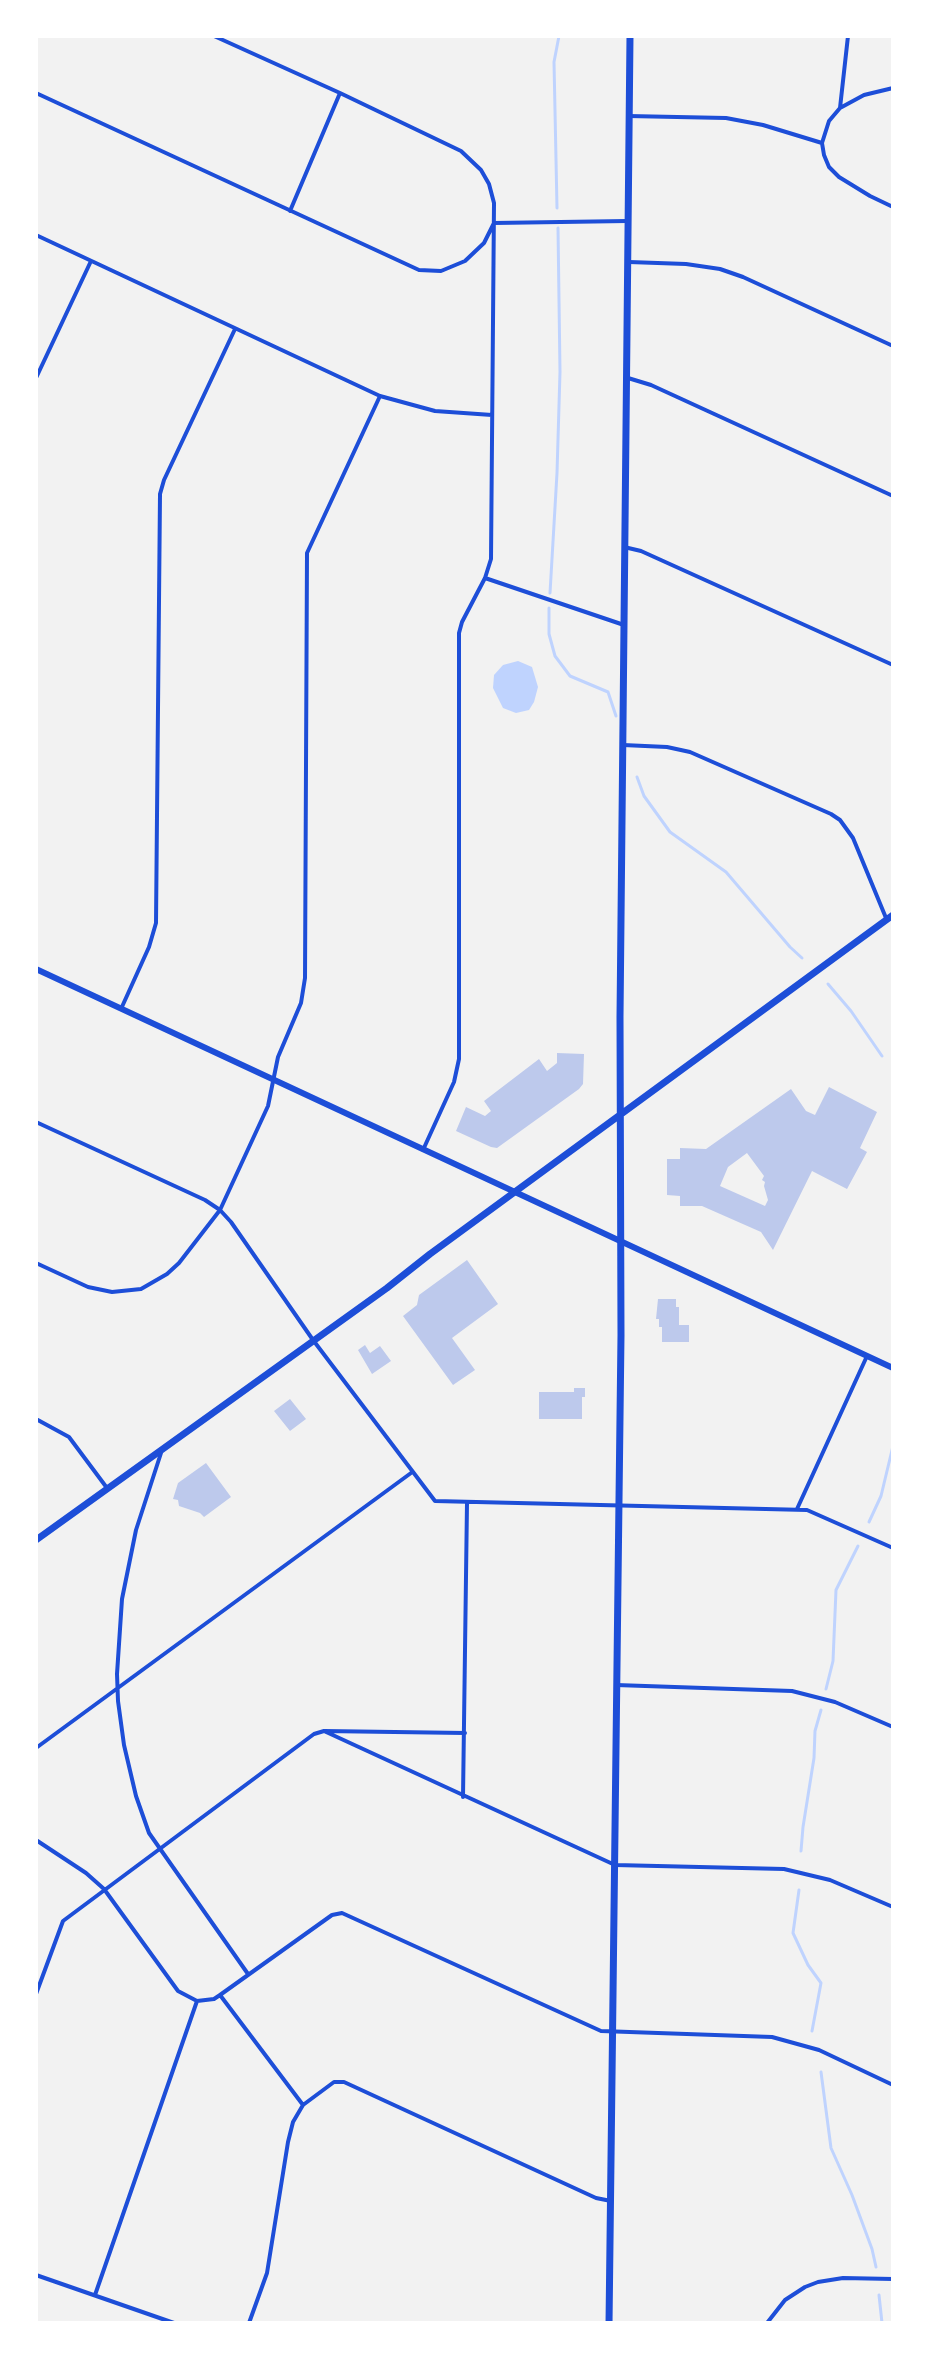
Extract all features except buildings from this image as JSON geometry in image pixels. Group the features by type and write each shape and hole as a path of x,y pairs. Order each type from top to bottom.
{"main road":[{"path":"609,2323 630,36"},
{"path":"36,1540 387,1288 890,917"},
{"path":"36,969 893,1368"}],"street":[{"path":"214,36 451,146 469,157 481,170 494,203 491,549 485,578 459,633 459,1059 454,1082 423,1150"},
{"path":"840,108 848,36"},
{"path":"893,88 864,95 840,108 829,121 822,143 829,167 839,177 893,207"},
{"path":"36,93 410,267 428,271 449,269 473,256 494,223"},
{"path":"290,211 340,93"},
{"path":"628,116 726,118 763,125 822,143"},
{"path":"494,223 627,221"},
{"path":"36,235 380,396 435,411 492,415"},
{"path":"36,378 91,261"},
{"path":"627,262 686,264 720,269 893,346"},
{"path":"121,1009 152,939 157,908 160,494 235,329"},
{"path":"626,377 651,385 893,496"},
{"path":"36,1263 102,1291 141,1289 156,1282 179,1263 220,1210 268,1106 278,1057 301,1003 305,978 307,553 380,396"},
{"path":"624,547 641,551 893,665"},
{"path":"485,578 624,625"},
{"path":"623,745 667,747 690,752 831,814 840,820 853,838 890,917"},
{"path":"36,1122 205,1200 220,1210 313,1340 435,1501 797,1509 816,1513 893,1548"},
{"path":"797,1509 867,1356"},
{"path":"36,1419 69,1437 107,1488"},
{"path":"161,1451 136,1530 126,1574 118,1635 120,1716 129,1771 142,1816 158,1849 248,1974"},
{"path":"36,1748 412,1473"},
{"path":"463,1797 467,1503"},
{"path":"616,1685 792,1691 835,1702 893,1727"},
{"path":"36,1994 60,1925 314,1734 324,1731 465,1733"},
{"path":"324,1731 615,1865 784,1869 830,1880 893,1907"},
{"path":"36,1840 77,1866 104,1889 171,1983 186,1997 197,2001 214,1999 332,1915 342,1913 601,2031 772,2037 819,2050 893,2085"},
{"path":"220,1995 303,2105"},
{"path":"95,2295 197,2001"},
{"path":"249,2323 267,2273 290,2132 303,2105 338,2081 596,2198 611,2201"},
{"path":"36,2275 174,2323"},
{"path":"767,2323 785,2300 818,2282 843,2278 893,2279"}],"water":[{"path":"518,661 532,667 538,687 529,710 516,713 503,708 493,688 494,675 503,665"}],"waterway":[{"path":"557,208 554,62 559,36"},
{"path":"550,593 560,372 558,228"},
{"path":"549,608 549,634 555,656 570,676 608,692 616,716"},
{"path":"637,777 644,796 670,832 726,872 802,958"},
{"path":"828,984 882,1056"},
{"path":"869,1522 881,1496 893,1446"},
{"path":"826,1689 833,1661 836,1590 858,1546"},
{"path":"801,1851 815,1731 821,1710"},
{"path":"799,1890 793,1933 808,1965 821,1983 812,2031"},
{"path":"821,2072 831,2148 852,2195 876,2267"},
{"path":"879,2295 882,2323"}]}
